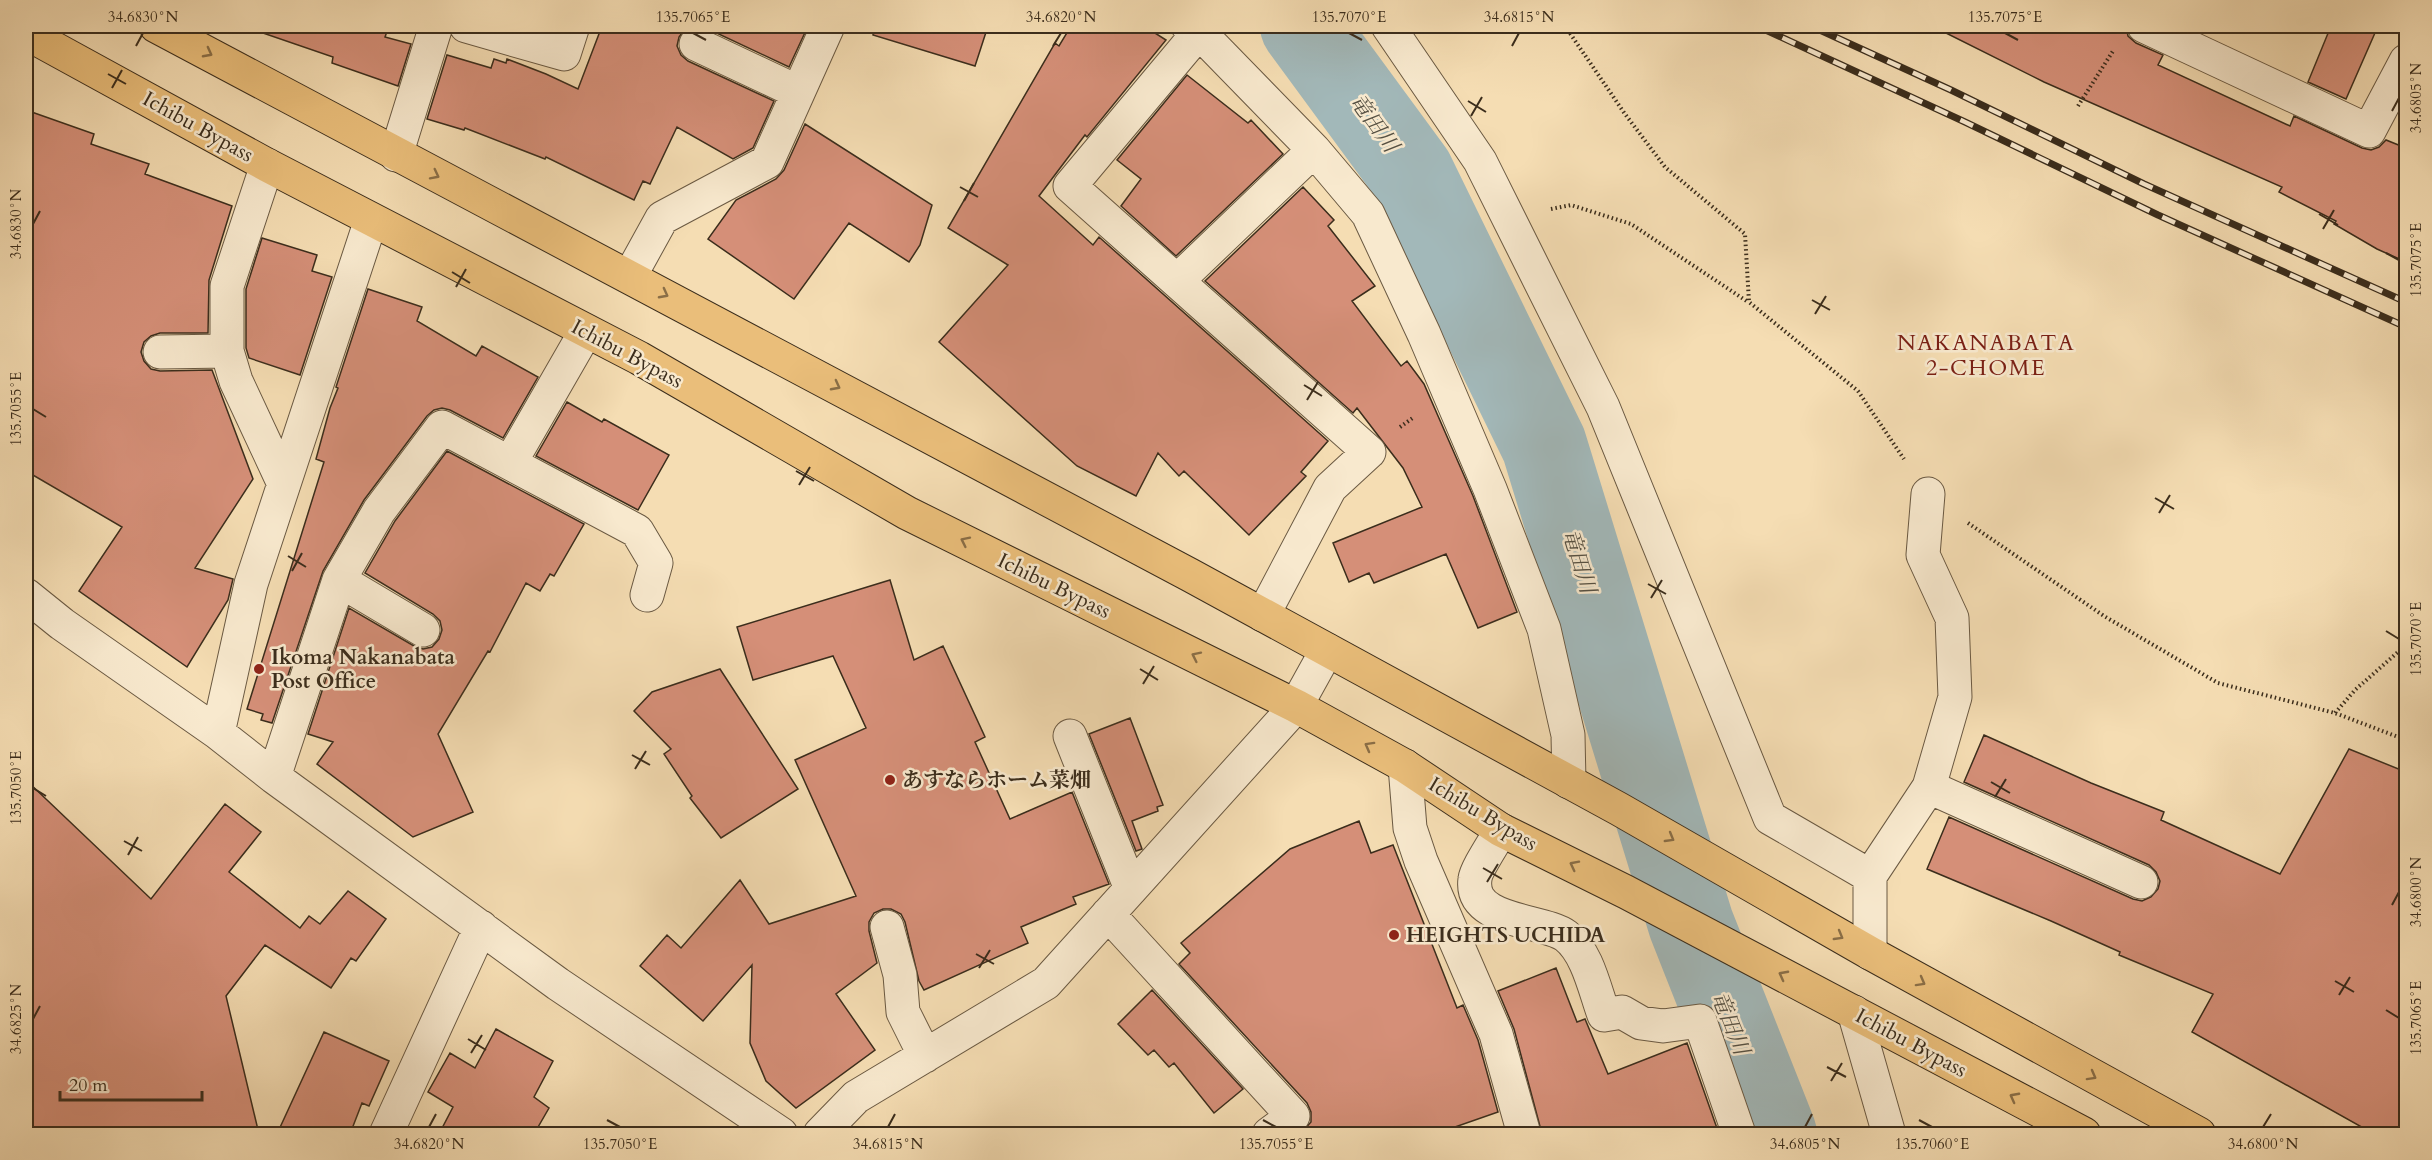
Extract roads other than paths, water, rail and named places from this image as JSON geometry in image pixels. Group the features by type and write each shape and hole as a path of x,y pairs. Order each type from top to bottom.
{"highway":[{"path":"156,26 396,155 630,276 1263,615 1619,809 1870,953 2199,1134"},
{"name":"Ichibu Bypass","path":"26,33 267,165 639,358 908,513 1296,706 1405,766 1501,830 1626,892 2084,1134"}],"street":[{"path":"396,155 436,26"},
{"path":"466,26 564,54 573,26"},
{"path":"630,276 662,218 767,162 828,26"},
{"path":"1388,26 1480,161 1603,407 1770,818 1870,876"},
{"path":"2144,26 2368,131 2406,61"},
{"path":"1263,615 1330,488 1369,452 1070,186 1193,29 1314,150 1368,214 1424,334 1490,489 1544,629 1568,735 1569,782"},
{"path":"696,44 798,92"},
{"path":"1177,281 1314,150"},
{"path":"267,165 226,286 227,351 236,381 284,484"},
{"path":"218,734 251,584 371,220"},
{"path":"510,463 586,331"},
{"path":"160,352 227,351"},
{"path":"274,777 339,580 379,511 442,428 637,531 656,563 647,595"},
{"path":"1870,953 1870,876 1929,788 1956,697 1953,618 1923,555 1928,494"},
{"path":"339,580 423,630"},
{"path":"30,605 62,624 218,734 558,984 781,1134"},
{"path":"820,1134 856,1097 1046,983 1296,706 1327,650"},
{"path":"1070,736 1131,889"},
{"path":"1405,766 1410,828 1421,861 1496,1034 1524,1134"},
{"path":"1929,788 2141,882"},
{"path":"1501,830 1475,878 1477,896 1487,907 1503,915 1566,936 1582,956 1604,1015 1622,1012 1641,1023 1663,1026 1700,1021 1739,1134"},
{"path":"1108,914 1293,1116 1269,1134"},
{"path":"386,1134 481,927"},
{"path":"887,927 900,975 903,1012 925,1056"},
{"path":"1854,1012 1889,1134"}],"waterway":[{"name":"竜田川","path":"1303,26 1411,173 1544,445 1691,924 1774,1134"}],"railway":[{"path":"1757,26 1965,122 2158,215 2406,327"},
{"path":"1811,26 1951,90 2144,184 2406,302"}],"place":[{"name":"Ikoma Nakanabata Post Office","path":"259,669"},
{"name":"あすならホーム菜畑","path":"890,780"},
{"name":"HEIGHTS UCHIDA","path":"1394,935"}],"district":[{"name":"NAKANABATA 2-CHOME","path":"1986,356"}]}
